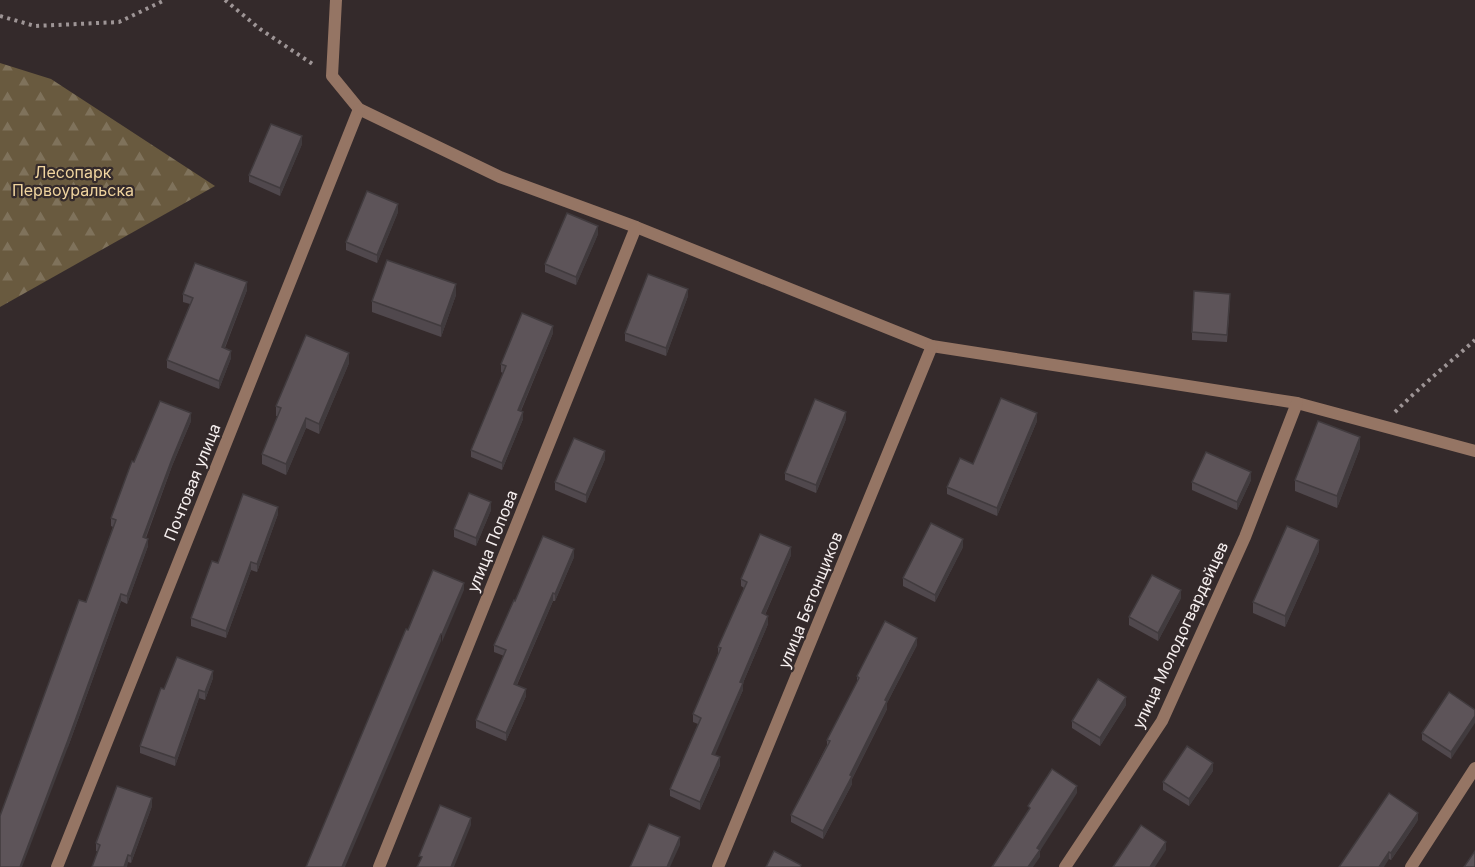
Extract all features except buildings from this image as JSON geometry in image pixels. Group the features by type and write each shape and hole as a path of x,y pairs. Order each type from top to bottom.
{"street":[{"path":"336,0 332,76 359,109 500,177 636,227 932,346 1297,403 1475,451"},
{"name":"Почтовая улица","path":"57,867 359,109"},
{"name":"улица Попова","path":"379,867 636,227"},
{"name":"улица Бетонщиков","path":"718,867 932,346"},
{"name":"улица Молодогвардейцев","path":"1065,867 1162,721 1245,537 1297,403"},
{"path":"1411,867 1475,768"}],"path":[{"path":"0,16 35,26 119,22 165,0"},
{"path":"225,0 260,29 332,76"},
{"path":"1381,426 1417,390 1475,340"}],"green space":[{"name":"Лесопарк Первоуральска","path":"0,63 51,79 215,186 0,307"}]}
